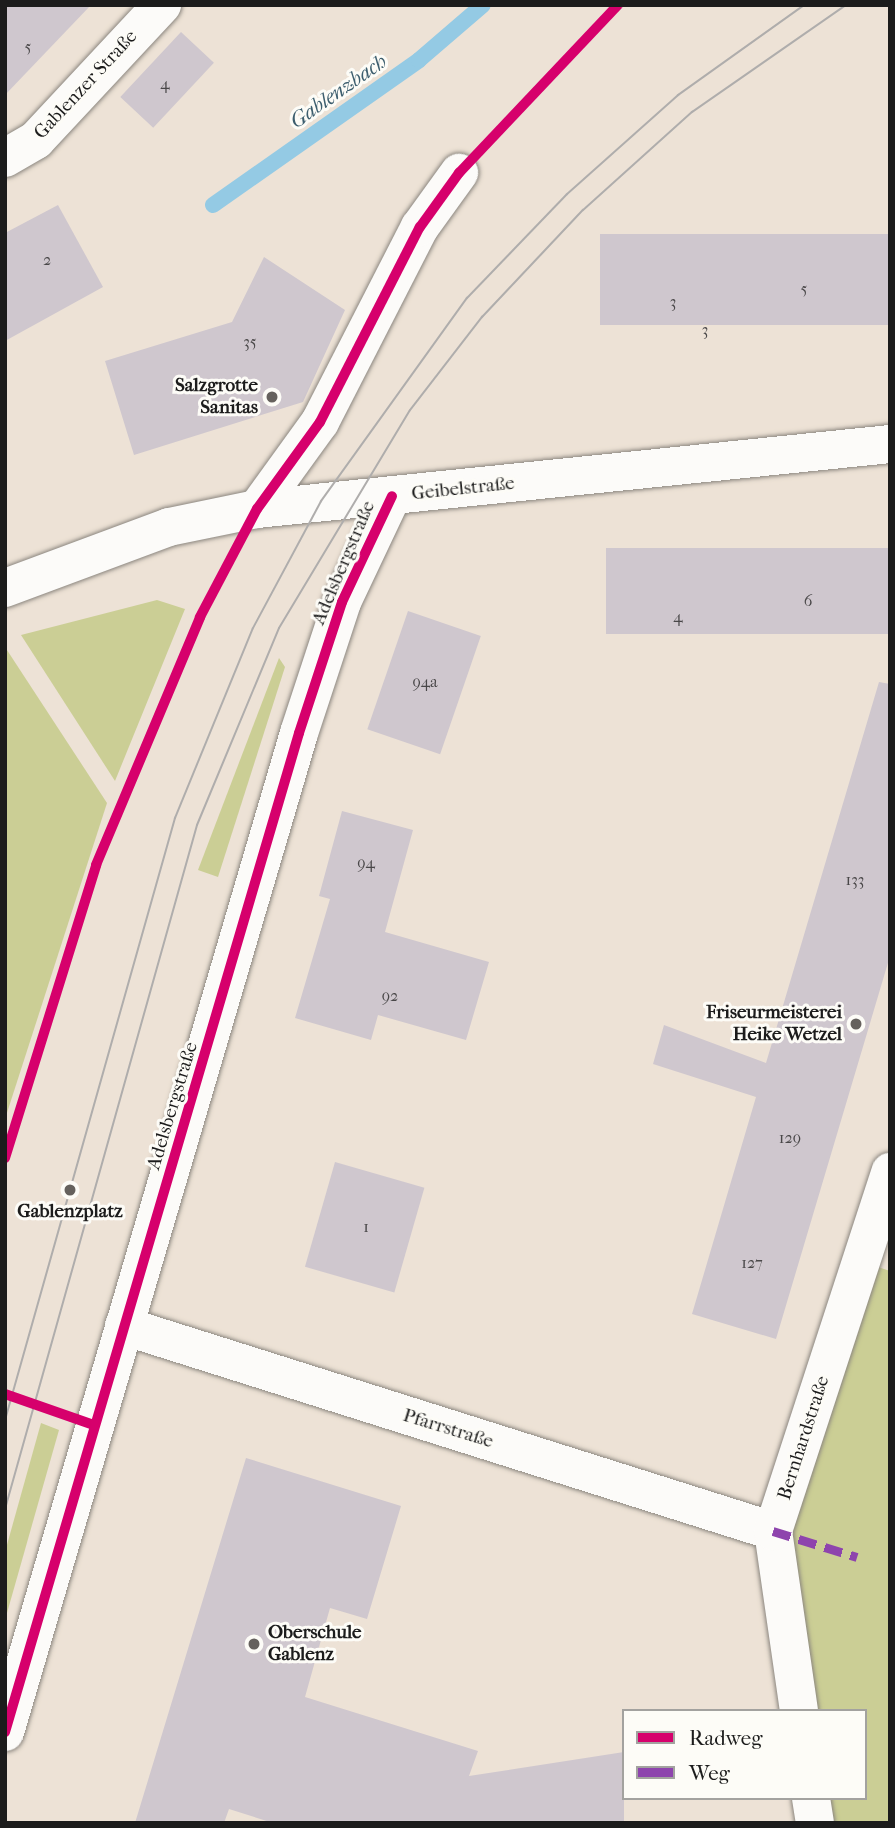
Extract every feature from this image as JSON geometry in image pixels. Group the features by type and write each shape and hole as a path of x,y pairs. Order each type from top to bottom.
{"street":[{"name":"Gablenzer Straße","path":"5,158 36,140 162,5"},
{"path":"257,509 320,422 420,227 459,173"},
{"name":"Geibelstraße","path":"5,588 169,527 257,509 890,444"},
{"name":"Adelsbergstraße","path":"5,1732 303,720 342,602 392,496"},
{"name":"Bernhardstraße","path":"799,1709 773,1531 876,1266 890,1172"},
{"name":"Pfarrstraße","path":"124,1326 773,1531"},
{"path":"811,1800 815,1823"}],"green space":[{"path":"157,600 185,609 115,781 21,635"},
{"path":"5,647 107,803 5,1119"},
{"path":"279,658 285,667 218,877 198,870"},
{"path":"863,1262 890,1271 890,1823 815,1823 811,1800 867,1800 867,1709 799,1709 773,1531"},
{"path":"41,1423 59,1430 5,1620 5,1552"}],"building":[{"path":"5,5 91,5 5,95"},
{"path":"181,32 214,63 153,128 120,97"},
{"path":"58,205 103,287 5,341 5,233"},
{"path":"600,234 890,234 890,325 600,325"},
{"path":"264,257 345,310 303,402 134,455 105,361 232,322"},
{"path":"606,548 890,548 890,634 606,634"},
{"path":"408,611 481,636 440,754 367,729"},
{"path":"879,682 890,684 890,956 776,1339 692,1314 756,1097 653,1064 664,1025 766,1063"},
{"path":"342,811 413,830 385,932 489,962 466,1040 378,1015 371,1040 295,1018 330,899 319,896"},
{"path":"335,1162 424,1188 394,1292 305,1267"},
{"name":"Oberschule Gablenz","path":"246,1458 401,1506 367,1619 330,1608 305,1697 478,1751 469,1776 622,1752 624,1823 273,1823 229,1809 224,1823 135,1823"}],"waterway":[{"name":"Gablenzbach","path":"213,205 419,60 483,5"}],"tram line":[{"path":"5,1420 175,818 253,628 321,501 467,298 567,194 678,95 804,5"},
{"path":"5,1509 197,825 279,628 410,410 482,317 583,210 692,112 846,5"}],"marked path":[{"path":"773,1531 857,1557"}],"cycle path":[{"path":"5,1158 96,865 200,617 257,509 320,422 420,227 459,173 618,5"},
{"path":"5,1732 299,733 342,602 392,496"},
{"path":"5,1394 94,1425"}],"place":[{"name":"Salzgrotte Sanitas","path":"272,397"},
{"name":"Friseurmeisterei Heike Wetzel","path":"856,1024"},
{"name":"Gablenzplatz","path":"70,1190"},
{"name":"Oberschule Gablenz","path":"254,1644"}]}
